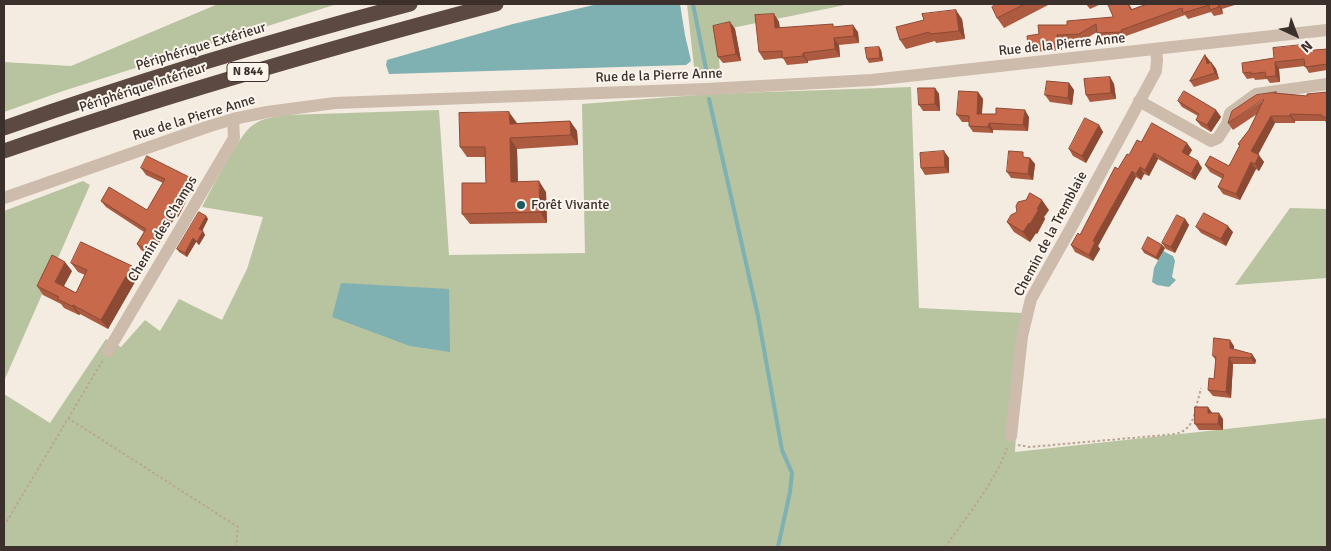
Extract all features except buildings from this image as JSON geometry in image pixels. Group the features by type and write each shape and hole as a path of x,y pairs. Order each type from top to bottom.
{"highway":[{"name":"Périphérique Extérieur","path":"4,128 135,84 410,4"},
{"name":"Périphérique Intérieur","path":"4,151 111,115 257,70 496,4"}],"street":[{"name":"Rue de la Pierre Anne","path":"4,198 172,138 232,119 290,108 335,104 706,90 872,80 1327,30"},
{"name":"Chemin de la Tremblaie","path":"1011,436 1022,336 1031,299 1156,71 1156,49"},
{"path":"1139,101 1211,141 1218,138 1227,124 1230,113 1256,94 1327,84"},
{"name":"Chemin des Champs","path":"108,351 234,138 232,119"}],"path":[{"path":"4,526 108,351"},
{"path":"1011,436 1012,440 1018,445 1030,447 1176,434 1185,431 1191,424 1201,388"},
{"path":"68,418 238,527 236,547"},
{"path":"945,547 989,484 1003,459 1011,436"}],"green space":[{"path":"218,4 337,4 63,91 4,112 4,62 71,66"},
{"path":"687,4 850,4 717,31 720,72 695,76"},
{"path":"911,87 919,308 1023,313 1015,452 1327,418 1327,547 4,547 4,394 50,423 106,339 121,347 145,320 160,331 179,299 222,320 247,269 263,217 202,207 247,130 260,121 286,115 439,110 449,255 585,253 582,104 710,94"},
{"path":"83,181 90,185 4,381 4,211"},
{"path":"1290,208 1327,209 1327,278 1235,285"}],"water":[{"path":"598,4 680,4 691,61 686,65 389,74 386,65 387,60 513,24"},
{"path":"1163,251 1173,256 1175,261 1172,277 1176,280 1169,287 1152,282 1154,268"},
{"path":"341,283 449,289 450,352 410,346 332,317"}],"waterway":[{"path":"693,4 706,69"},
{"path":"709,99 758,316 782,450 792,473 790,492 778,547"}],"place":[{"name":"Forêt Vivante","path":"521,205"}]}
